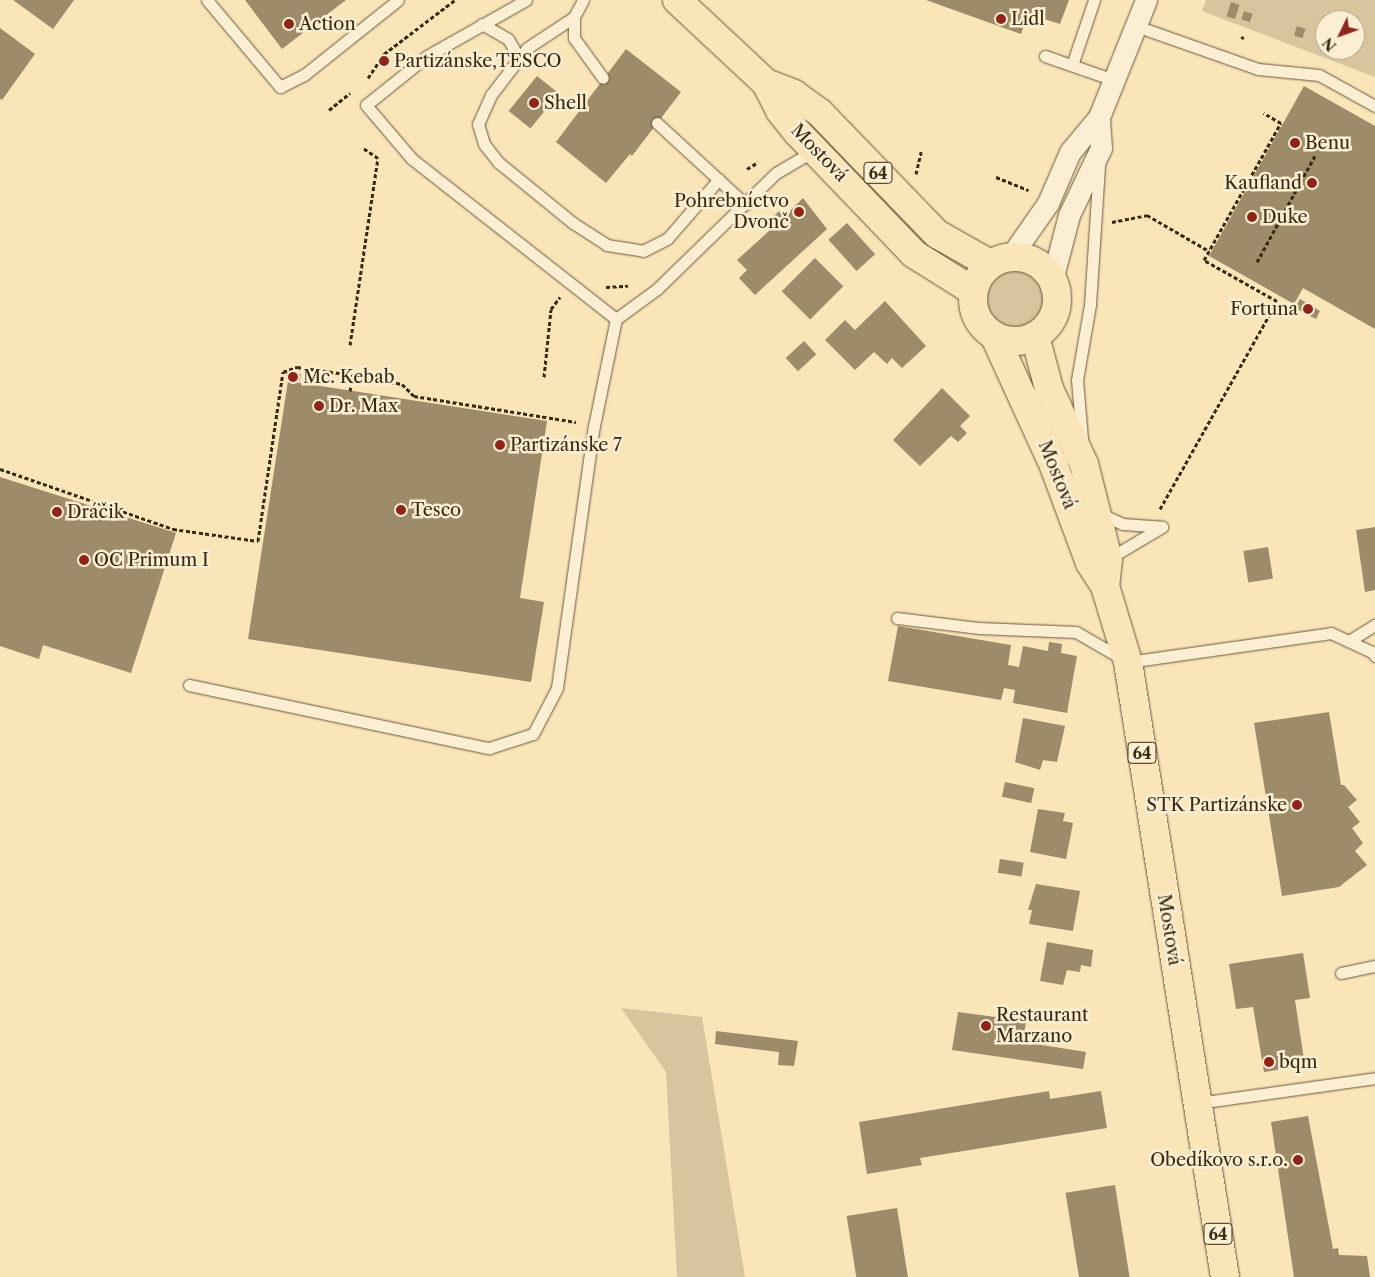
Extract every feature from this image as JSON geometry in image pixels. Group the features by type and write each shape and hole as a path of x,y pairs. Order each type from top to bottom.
{"main road":[{"name":"Mostová","path":"678,0 766,83 780,111 914,254 973,291"},
{"name":"Mostová","path":"766,83 794,94 819,112 937,234 1001,260"},
{"name":"64","path":"1001,260 1035,262 1052,280"},
{"path":"973,291 979,276 1001,260"},
{"path":"996,337 1016,341 1035,336 1047,326 1055,311 1057,295 1052,280"},
{"name":"64","path":"973,291 973,307 978,319 996,337"},
{"name":"Mostová","path":"1035,336 1049,389 1084,464 1108,559 1105,586"},
{"name":"Mostová","path":"996,337 1054,466 1090,563 1105,586 1128,662 1225,1277"}],"street":[{"path":"1001,260 1048,203 1070,152 1099,117 1146,0"},
{"path":"1052,280 1069,215 1101,148 1099,117"}],"lane":[{"path":"207,0 280,87 304,75 398,0"},
{"path":"526,0 427,56 366,105 412,159 616,319"},
{"path":"583,0 574,16 527,48 492,94 478,124 484,144 498,162 573,223 607,245 643,251 657,247 667,239 719,179"},
{"path":"1072,65 1094,0"},
{"path":"574,16 574,38 603,78"},
{"path":"482,24 508,38 519,58"},
{"path":"1136,26 1258,69 1319,75 1375,106"},
{"path":"1046,56 1114,80"},
{"path":"657,123 745,204"},
{"path":"1084,464 1077,380 1090,306 1101,148"},
{"path":"189,685 489,748 533,734 557,688 594,426 616,319 657,289 776,173 815,149"},
{"path":"1097,512 1122,524 1162,527 1108,559"},
{"path":"897,618 980,628 1076,632 1128,662 1331,633 1374,653"},
{"path":"1349,641 1375,625"},
{"path":"1341,973 1375,966"},
{"path":"1198,1104 1375,1078"}],"path":[{"path":"367,80 384,54 455,0"},
{"path":"329,110 352,92"},
{"path":"1158,512 1277,301 1204,260 1281,123 1264,113"},
{"path":"350,345 378,158 363,148"},
{"path":"916,174 921,152"},
{"path":"1256,262 1316,154"},
{"path":"996,177 1031,191"},
{"path":"1113,222 1147,215 1209,251"},
{"path":"1245,283 1248,278"},
{"path":"544,377 551,309 564,293"},
{"path":"0,469 174,529 258,541 283,372 297,367 402,384 414,396 577,423"},
{"path":"350,391 353,376"}],"shaded area":[{"path":"1206,0 1375,0 1375,77 1330,60 1365,60 1365,10 1315,10 1315,54 1202,11"},
{"path":"1014,269 1031,274 1039,282 1044,299 1039,316 1031,324 1014,329 997,324 989,316 984,299 989,282 997,274"},
{"path":"621,1008 702,1017 745,1277 677,1277 666,1072"}],"building":[{"path":"13,0 74,0 53,29"},
{"name":"Action","path":"245,0 346,0 282,49"},
{"name":"Lidl","path":"926,0 1069,0 1060,24 1028,14 1021,34"},
{"path":"1231,2 1240,5 1235,19 1226,16"},
{"path":"1244,11 1253,14 1250,22 1241,20"},
{"path":"1297,26 1306,29 1302,38 1294,36"},
{"path":"0,28 35,54 2,100 0,99"},
{"path":"626,49 681,92 632,156 630,154 606,183 556,142"},
{"name":"Shell","path":"537,76 559,94 530,129 509,111"},
{"name":"Kaufland","path":"1304,86 1375,126 1375,329 1303,288 1294,304 1209,256"},
{"path":"803,198 827,229 755,295 739,278 747,270 737,260 769,231 765,225 779,211 784,217"},
{"path":"847,223 875,254 857,271 828,240"},
{"path":"815,258 843,286 810,320 782,291"},
{"name":"Fortuna","path":"1300,299 1320,311 1316,319 1295,308"},
{"path":"885,301 926,346 902,368 892,358 887,364 874,352 855,370 825,340 845,320 855,330"},
{"path":"804,341 816,354 798,371 786,358"},
{"name":"Mc. Kebab","path":"287,372 301,374 300,381 286,379"},
{"path":"320,372 330,373 329,385 319,384"},
{"name":"Tesco","path":"288,381 547,421 520,598 544,602 531,682 248,639"},
{"path":"942,388 970,416 960,426 967,433 958,442 951,436 920,466 893,440"},
{"name":"OC Primum I","path":"0,477 176,533 131,673 43,645 39,659 0,646"},
{"path":"1375,527 1375,590 1365,592 1356,530"},
{"path":"1268,547 1273,579 1248,583 1243,551"},
{"path":"898,626 1011,645 1008,665 1019,667 1023,646 1048,651 1049,642 1062,644 1061,653 1077,656 1067,713 1013,703 1015,690 1004,688 1001,700 888,681"},
{"name":"STK Partizánske","path":"1329,712 1341,785 1344,785 1357,800 1348,807 1360,822 1352,828 1363,843 1355,851 1367,865 1339,887 1282,896 1254,723"},
{"path":"1023,718 1065,726 1057,762 1043,760 1040,770 1015,762"},
{"path":"1005,782 1034,788 1031,803 1002,797"},
{"path":"1038,809 1065,813 1063,821 1073,823 1066,859 1030,852"},
{"path":"1000,859 1024,863 1022,877 998,873"},
{"path":"1036,884 1080,891 1073,931 1029,924 1032,910 1028,910"},
{"path":"1047,942 1093,950 1091,967 1081,965 1080,972 1067,970 1063,985 1040,981"},
{"path":"1303,953 1310,998 1295,1000 1305,1066 1264,1072 1253,1007 1236,1009 1229,964"},
{"path":"958,1012 1026,1021 1023,1042 1086,1052 1083,1069 952,1050"},
{"path":"716,1031 798,1041 794,1066 778,1065 779,1052 715,1044"},
{"path":"1049,1091 1050,1099 1101,1091 1107,1128 920,1158 922,1165 867,1174 859,1122"},
{"path":"1308,1116 1333,1249 1338,1248 1339,1255 1367,1256 1370,1277 1294,1277 1271,1122"},
{"path":"1115,1185 1130,1277 1079,1277 1066,1193"},
{"path":"897,1208 908,1277 856,1277 847,1216"}],"place":[{"name":"Lidl","path":"1001,19"},
{"name":"Action","path":"289,24"},
{"name":"Partizánske,TESCO","path":"384,61"},
{"name":"Shell","path":"534,103"},
{"name":"Benu","path":"1295,143"},
{"name":"Kaufland","path":"1312,183"},
{"name":"Pohrebníctvo Dvonč","path":"799,212"},
{"name":"Duke","path":"1252,217"},
{"name":"Fortuna","path":"1308,309"},
{"name":"Mc. Kebab","path":"293,377"},
{"name":"Dr. Max","path":"319,406"},
{"name":"Partizánske 7","path":"500,445"},
{"name":"Tesco","path":"401,510"},
{"name":"Dráčik","path":"57,512"},
{"name":"OC Primum I","path":"84,560"},
{"name":"STK Partizánske","path":"1297,805"},
{"name":"Restaurant Marzano","path":"986,1026"},
{"name":"bqm","path":"1269,1062"},
{"name":"Obedíkovo s.r.o.","path":"1298,1160"}]}
